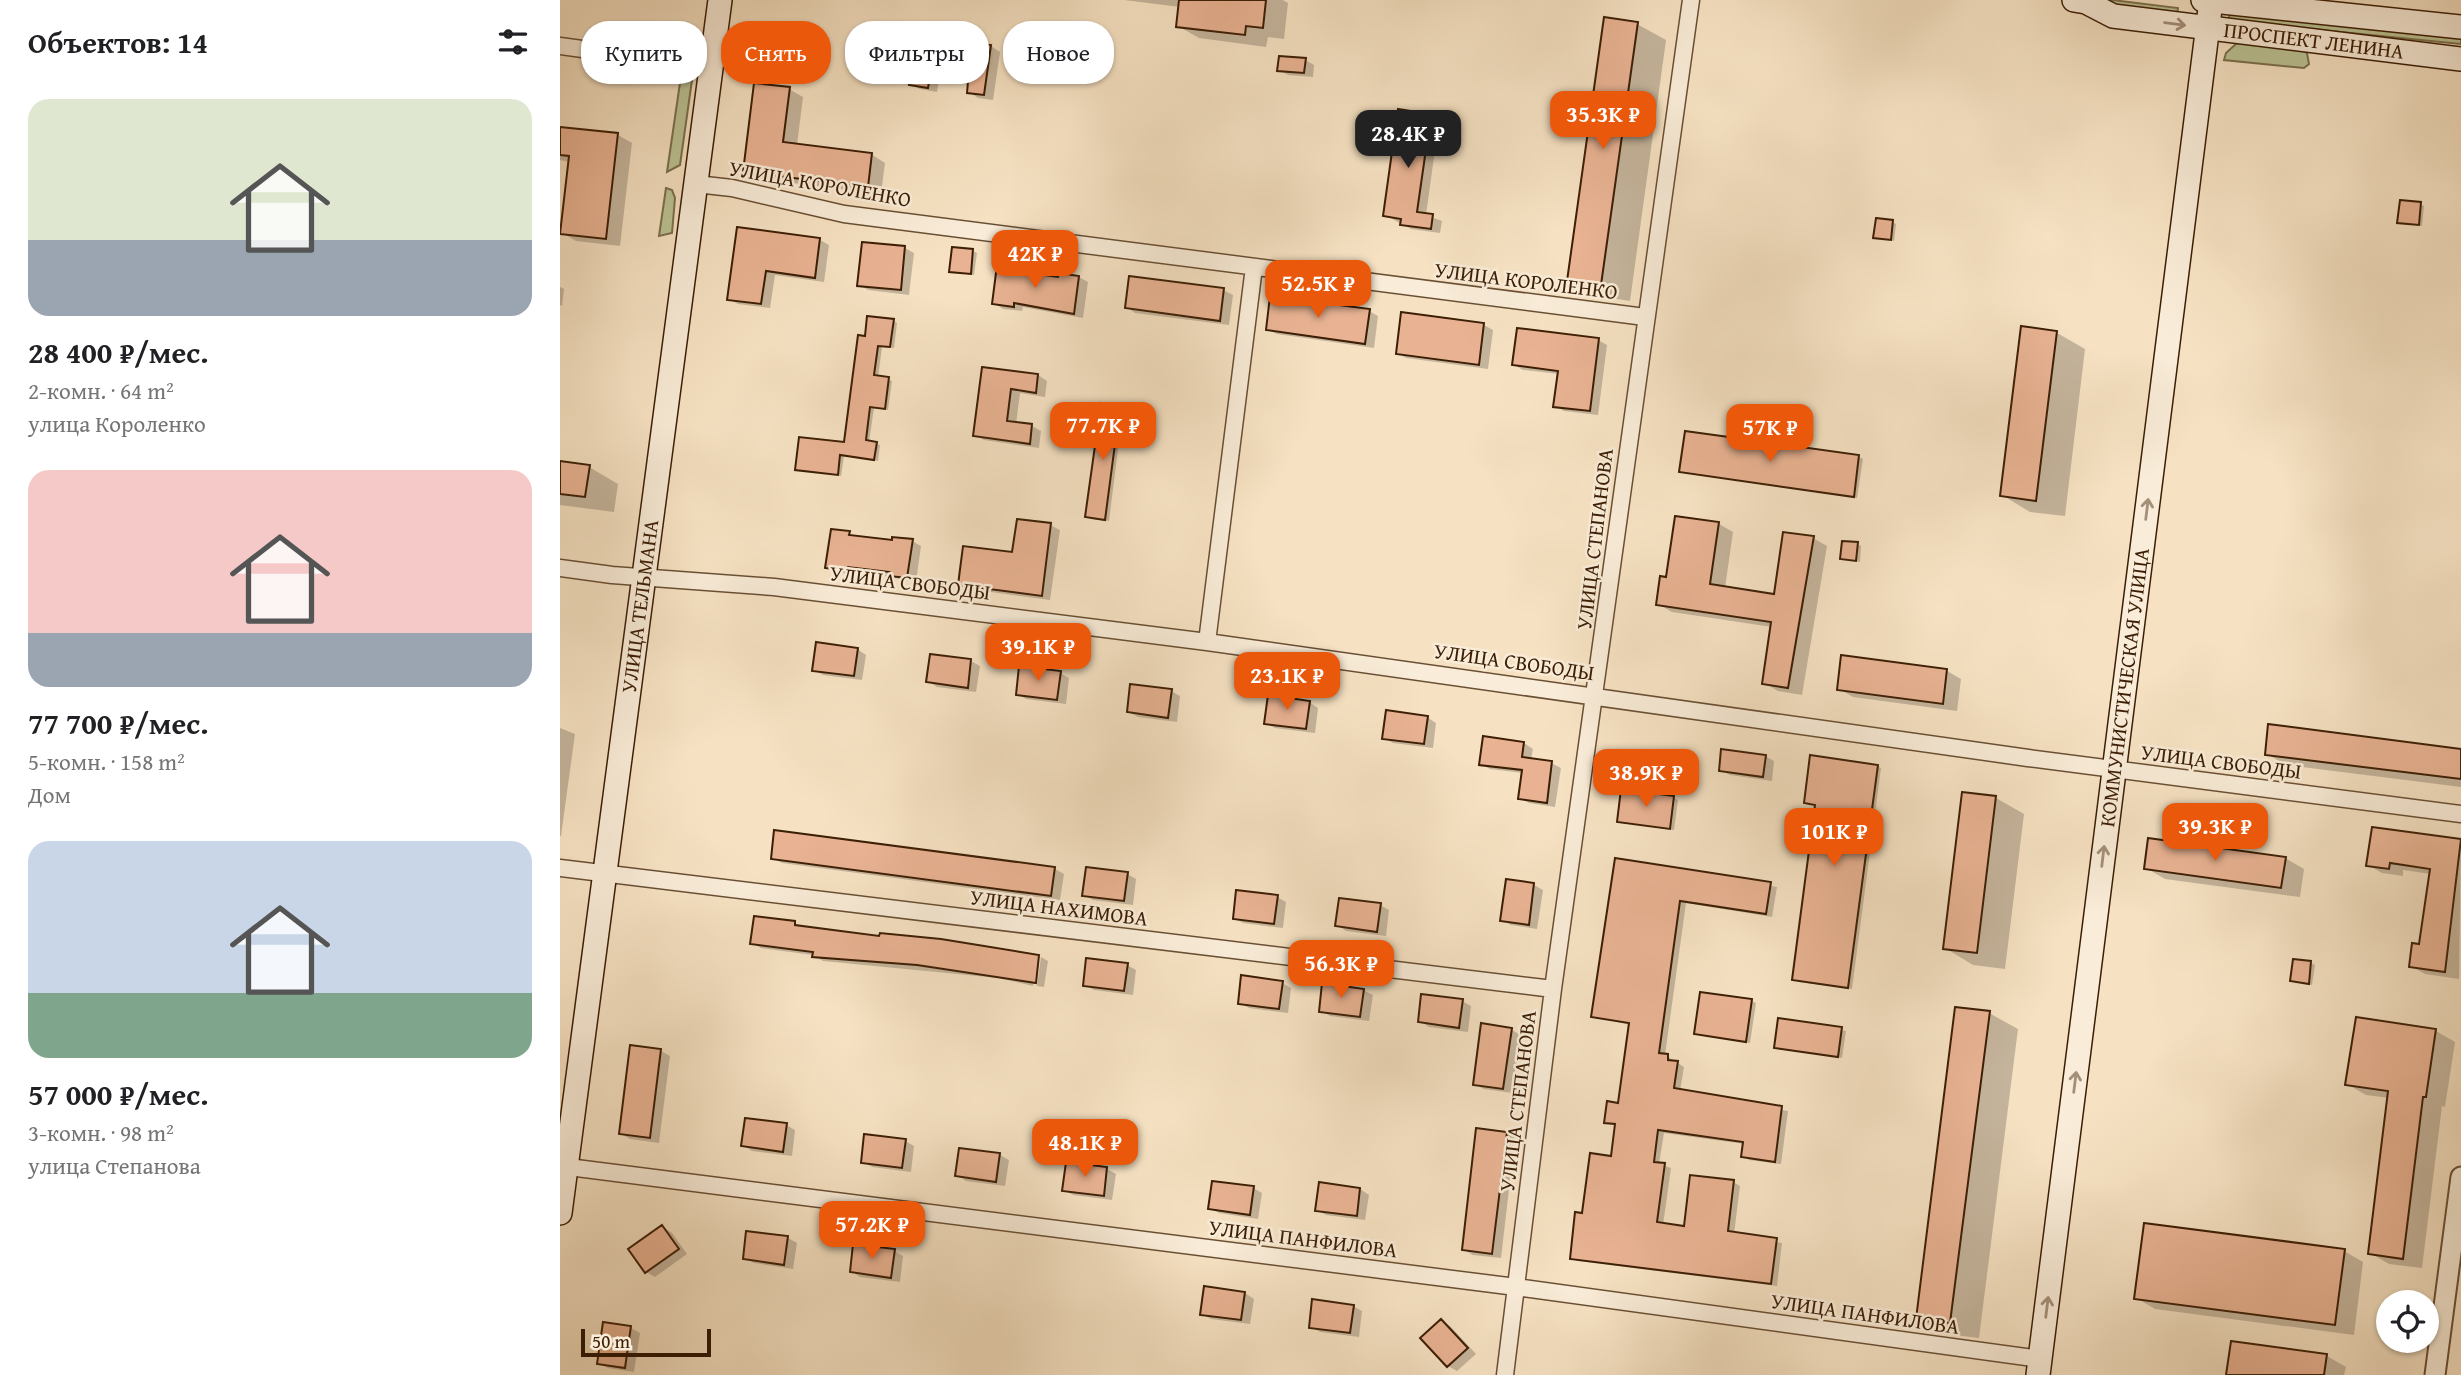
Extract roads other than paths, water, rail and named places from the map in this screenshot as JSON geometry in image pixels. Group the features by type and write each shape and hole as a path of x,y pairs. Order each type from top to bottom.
{"main road":[{"name":"УЛИЦА ТЕЛЬМАНА","path":"560,1213 563,1166 605,874 720,0"},
{"name":"ПРОСПЕКТ ЛЕНИНА","path":"2203,0 2461,27"},
{"name":"ПРОСПЕКТ ЛЕНИНА","path":"2084,1 2113,16 2461,60"},
{"name":"КОММУНИСТИЧЕСКАЯ УЛИЦА","path":"2039,1367 2211,1"}],"street":[{"name":"УЛИЦА СТЕПАНОВА","path":"1505,1375 1553,989 1596,694 1644,317 1691,0"},
{"path":"560,46 712,66"},
{"name":"УЛИЦА КОРОЛЕНКО","path":"696,184 732,188 844,214 1644,317"},
{"path":"1207,642 1254,267"},
{"name":"УЛИЦА СВОБОДЫ","path":"560,568 774,587 1207,642 1596,694 2114,769 2461,814"},
{"name":"УЛИЦА НАХИМОВА","path":"560,868 1553,989"},
{"name":"УЛИЦА ПАНФИЛОВА","path":"563,1166 1516,1287 2039,1367"},
{"path":"2435,1375 2461,1177"}]}
